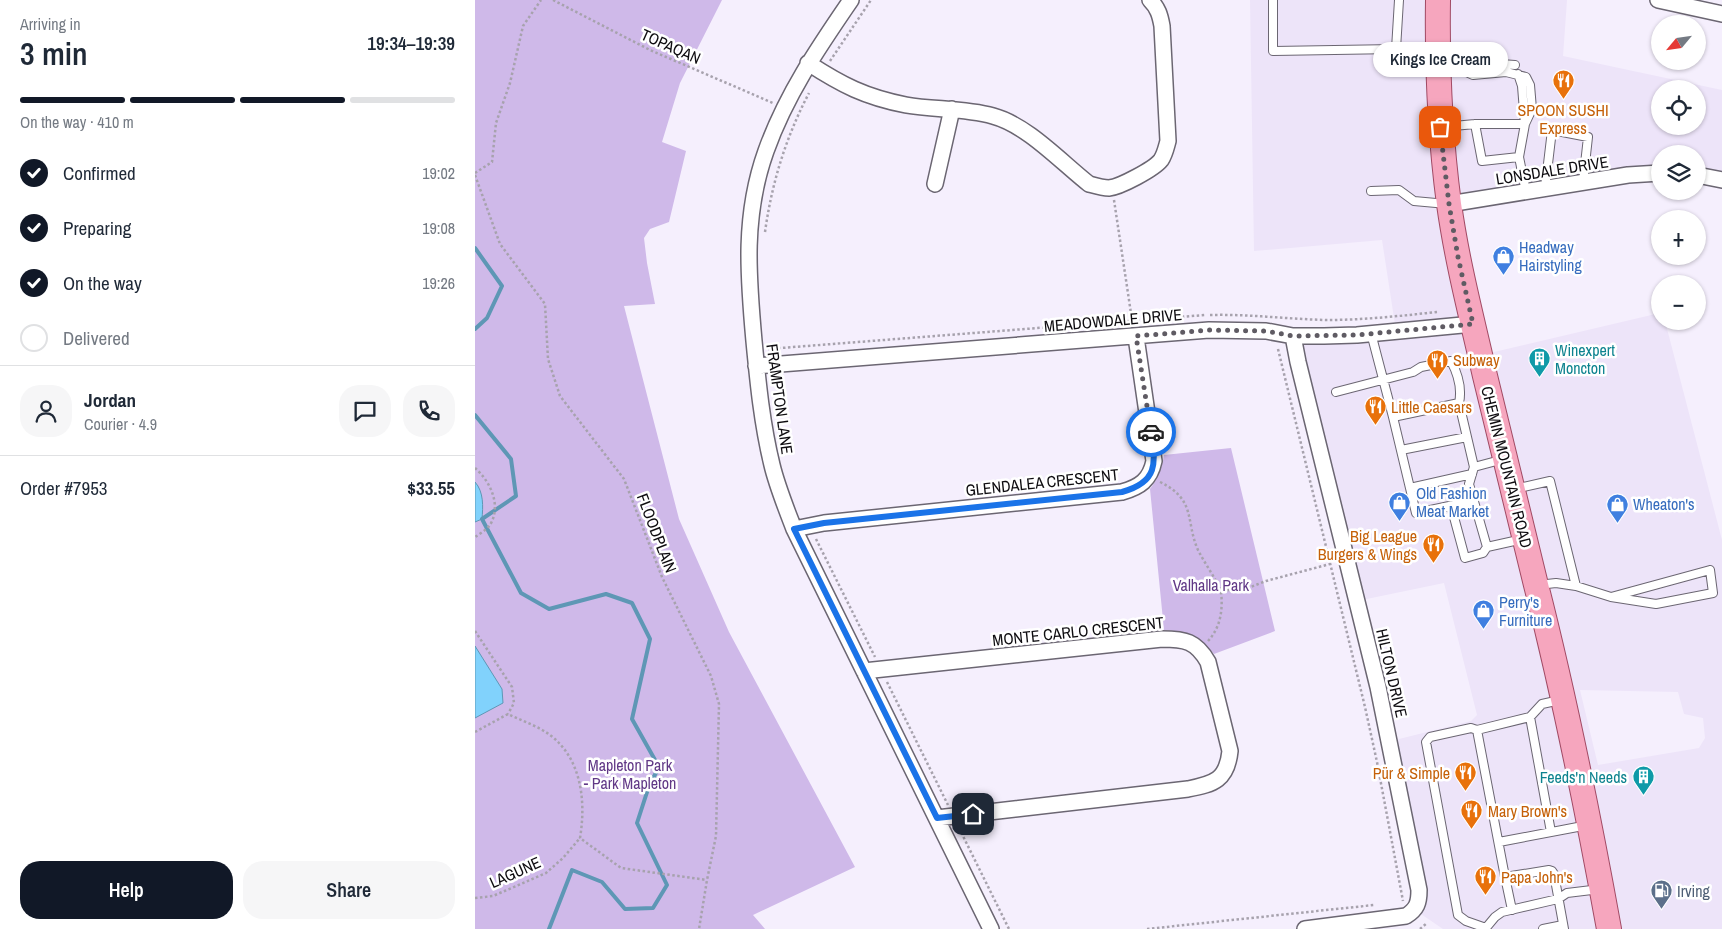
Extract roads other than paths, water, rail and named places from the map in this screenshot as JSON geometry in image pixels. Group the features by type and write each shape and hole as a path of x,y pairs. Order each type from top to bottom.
{"main road":[{"name":"CHEMIN MOUNTAIN ROAD","path":"1438,0 1449,69 1440,127 1449,204 1458,257 1512,489 1564,699 1609,929"}],"street":[{"name":"FRAMPTON LANE","path":"851,0 808,63 783,108 765,152 753,201 748,242 749,281 763,366 760,407 772,467 864,671 991,929"},
{"path":"808,63 840,84 870,97 907,106 952,109 993,116 1009,122 1024,130 1089,184 1100,188 1112,188 1160,162 1168,142 1162,26 1160,14 1150,0"},
{"path":"1658,0 1722,14"},
{"path":"935,184 952,109"},
{"name":"LONSDALE DRIVE","path":"1449,204 1651,173"},
{"path":"1706,177 1721,181"},
{"name":"MEADOWDALE DRIVE","path":"763,366 1209,330 1266,331 1293,336 1371,334 1473,324"},
{"name":"GLENDALEA CRESCENT","path":"801,528 824,523 1122,492 1136,488 1144,483 1153,469 1154,450 1136,336"},
{"name":"HILTON DRIVE","path":"1293,336 1378,687 1419,890 1419,901 1415,910 1406,916 1305,929"},
{"name":"MONTE CARLO CRESCENT","path":"864,671 1162,639 1180,639 1193,644 1200,649 1208,662 1230,751 1229,765 1221,778 1208,786 937,818"}],"lane":[{"path":"1273,0 1273,52 1395,49 1399,0"},
{"path":"1449,69 1473,62 1515,65"},
{"path":"1449,69 1473,75 1506,72 1526,77 1530,85 1532,109 1525,124 1519,157 1525,192"},
{"path":"1440,127 1475,124 1525,124"},
{"path":"1475,124 1482,161 1519,157"},
{"path":"1545,189 1552,130 1588,137 1583,182"},
{"path":"1371,191 1399,190 1414,201 1449,204"},
{"path":"1371,334 1416,513 1473,501"},
{"path":"1336,392 1413,372 1421,367 1451,361 1455,367 1461,392 1459,403 1473,471 1469,484 1487,547"},
{"path":"1393,417 1459,403"},
{"path":"1401,450 1467,437"},
{"path":"1410,488 1473,471 1505,459"},
{"path":"1512,489 1550,481 1575,586"},
{"path":"1451,506 1465,558 1483,552 1487,547 1525,538"},
{"path":"1536,586 1556,583 1575,586 1611,597 1657,604 1713,593 1710,570 1611,597"},
{"path":"1564,699 1542,704 1530,717 1477,730 1471,728 1430,737 1426,742 1458,914 1466,921 1486,928 1500,912 1558,899 1567,893 1602,889"},
{"path":"1530,717 1551,832"},
{"path":"1477,730 1512,910"},
{"path":"1499,842 1590,825"},
{"path":"1505,876 1552,871 1564,927 1543,929"}],"water":[{"path":"475,482 480,490 483,505 482,519 475,522"},
{"path":"475,646 502,689 503,703 475,718"}],"waterway":[{"path":"475,248 502,286 487,318 475,329"},
{"path":"475,415 511,459 516,496 482,519 521,593 549,609 606,594 632,603 650,639 632,719 659,767 649,786 637,823 667,885 653,908 625,909 602,882 572,870 549,929"}],"place":[{"name":"SPOON SUSHI Express","path":"1563,100"},
{"name":"Kings Ice Cream","path":"1440,127"},
{"name":"Headway Hairstyling","path":"1503,275"},
{"name":"Winexpert Moncton","path":"1539,378"},
{"name":"Subway","path":"1437,379"},
{"name":"Little Caesars","path":"1375,426"},
{"name":"Old Fashion Meat Market","path":"1400,521"},
{"name":"Wheaton's","path":"1617,523"},
{"name":"Big League Burgers & Wings","path":"1433,564"},
{"name":"Perry's Furniture","path":"1483,630"},
{"name":"Pür & Simple","path":"1466,792"},
{"name":"Feeds'n Needs","path":"1643,796"},
{"name":"Mary Brown's","path":"1472,830"},
{"name":"Papa John's","path":"1485,896"},
{"name":"Irving","path":"1661,910"}],"park label":[{"name":"Valhalla Park","path":"1211,585"},
{"name":"Mapleton Park - Park Mapleton","path":"630,774"}]}
